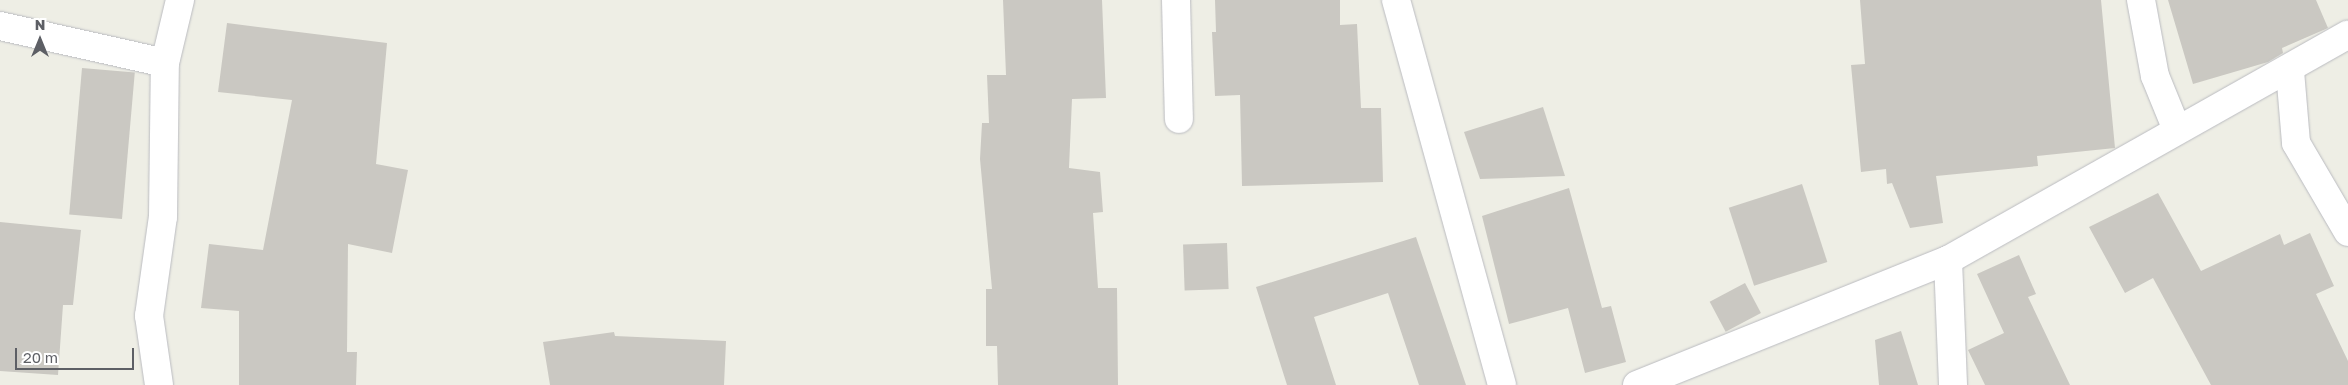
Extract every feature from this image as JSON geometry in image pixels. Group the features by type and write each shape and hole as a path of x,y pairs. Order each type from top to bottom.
{"street":[{"path":"159,385 149,316 163,217 165,63 180,0"},
{"path":"1176,0 1179,119"},
{"path":"1396,0 1502,385"},
{"path":"2142,0 2155,76 2177,130"},
{"path":"0,26 165,63"},
{"path":"1637,385 1948,260 2177,130 2290,71 2348,35"},
{"path":"2290,71 2296,144 2348,232"},
{"path":"1948,260 1952,385"}],"building":[{"path":"1003,0 1102,0 1106,98 1072,99 1069,168 1100,172 1103,212 1093,213 1098,288 1117,288 1118,385 998,385 997,346 986,346 986,289 992,289 980,159 982,123 989,123 987,75 1006,75"},
{"path":"1215,0 1340,0 1340,25 1357,24 1361,108 1381,108 1383,182 1242,186 1240,95 1215,96 1212,32 1216,32"},
{"path":"1860,0 2101,0 2115,148 2037,156 2038,166 1936,176 1943,223 1910,228 1892,183 1887,184 1886,169 1861,172 1851,65 1865,64"},
{"path":"2168,0 2316,0 2328,28 2282,48 2283,53 2268,62 2193,84"},
{"path":"227,23 387,43 376,164 408,170 392,253 348,244 347,352 357,352 356,385 239,385 239,311 201,308 209,244 263,250 292,100 218,92"},
{"path":"82,68 135,73 122,219 69,214"},
{"path":"1543,107 1565,176 1480,179 1464,132"},
{"path":"1802,184 1827,262 1754,286 1729,208"},
{"path":"1569,188 1602,308 1611,306 1626,362 1585,373 1568,308 1509,324 1482,216"},
{"path":"2158,193 2201,271 2280,234 2284,245 2310,233 2334,286 2316,294 2348,361 2348,385 2211,385 2153,278 2125,293 2089,227"},
{"path":"0,222 81,230 73,305 63,305 58,375 0,371"},
{"path":"1416,237 1466,385 1419,385 1388,293 1314,317 1336,385 1287,385 1256,287"},
{"path":"1227,243 1229,289 1185,291 1183,245"},
{"path":"2019,255 2036,294 2028,297 2070,385 1985,385 1968,350 2004,333 1977,274"},
{"path":"1745,283 1761,313 1726,332 1710,302"},
{"path":"1901,331 1918,385 1879,385 1875,340"},
{"path":"614,332 615,336 726,341 724,385 550,385 543,342"}]}
